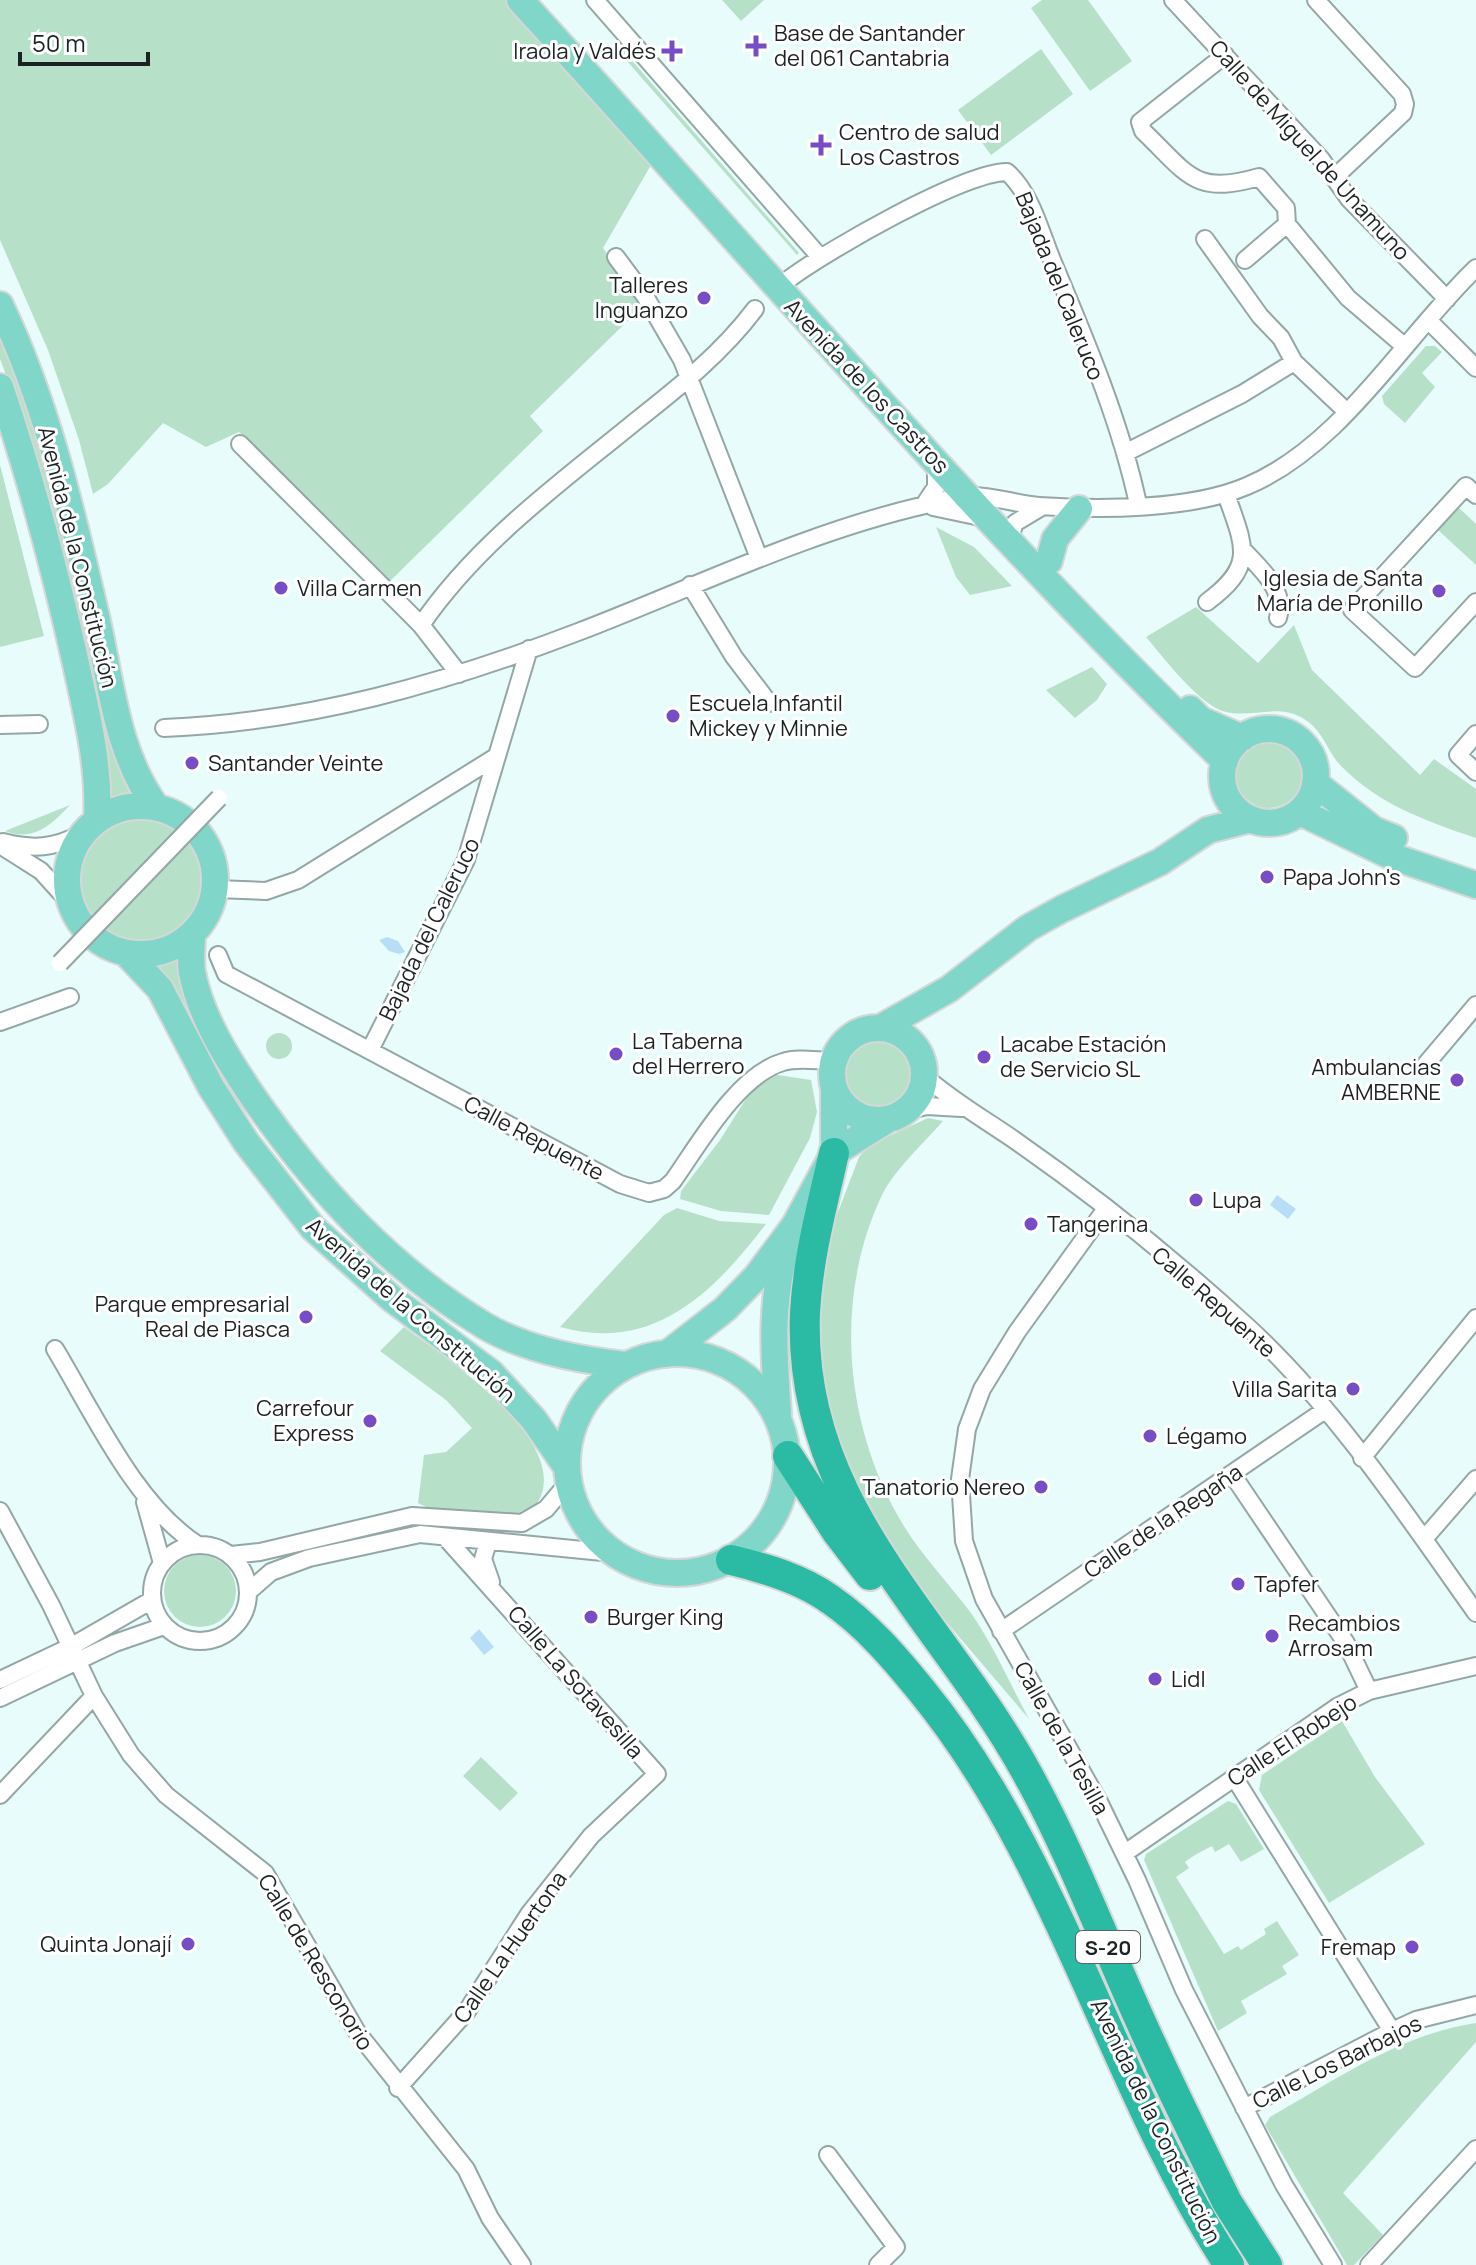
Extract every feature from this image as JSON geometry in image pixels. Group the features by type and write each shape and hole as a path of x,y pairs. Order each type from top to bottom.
{"highway":[{"path":"834,1153 809,1265 805,1314 810,1393 820,1438 850,1507 934,1638"},
{"name":"S-20","path":"788,1456 868,1573 934,1638"},
{"name":"Avenida de la Constitución","path":"731,1560 772,1570 831,1600 891,1654 977,1763 1037,1873 1133,2083 1204,2227 1229,2265"},
{"name":"Avenida de la Constitución","path":"934,1638 967,1678 1029,1776 1227,2202 1267,2265"}],"main road":[{"name":"Avenida de los Castros","path":"520,0 777,290 935,459 1049,561 1201,720 1242,738"},
{"name":"Avenida de los Castros","path":"544,0 1224,773"},
{"name":"Avenida de la Constitución","path":"0,305 44,420 66,493 130,765 157,808"},
{"name":"Avenida de la Constitución","path":"0,387 39,510 96,760 90,827"},
{"path":"1049,561 1055,539 1079,509"},
{"path":"667,1354 725,1309 757,1276 795,1225 834,1153 833,1061 838,1049 857,1032 882,1027 949,989 1028,928 1160,862 1208,830 1251,819 1276,822 1300,812 1310,799 1315,783 1312,756 1294,736 1268,729 1242,738 1224,773 1208,830"},
{"path":"1224,773 1229,800 1251,819"},
{"path":"1315,783 1374,830 1476,868"},
{"path":"157,808 190,823 202,837 214,862 216,889 204,922 192,935 161,952 127,954 110,949 91,936 70,903 67,870 74,846 90,827 116,809 157,808"},
{"path":"1300,812 1391,856 1476,885"},
{"name":"Avenida de la Constitución","path":"192,935 194,982 206,1016 236,1071 299,1162 370,1239 412,1276 488,1327 585,1361 625,1365"},
{"name":"Avenida de la Constitución","path":"127,954 160,989 211,1087 246,1142 313,1228 391,1298 491,1373 534,1420 567,1475"},
{"path":"834,1153 896,1116 919,1096 930,1021 949,989"},
{"path":"882,1027 904,1035 922,1065"},
{"path":"834,1089 851,1112 874,1120 896,1116"},
{"path":"779,1417 756,1385 724,1364 687,1354 667,1354 625,1365 588,1397 568,1442 567,1475 579,1515 613,1553 658,1572 708,1569 731,1560 763,1533 774,1516 785,1487 788,1456 779,1417 773,1325 784,1256 795,1225"}],"street":[{"path":"595,0 820,257"},
{"name":"Calle de Miguel de Unamuno","path":"1173,0 1336,176 1349,199 1447,299"},
{"path":"1316,0 1402,94 1405,104 1403,113 1336,176"},
{"path":"1225,55 1140,122 1143,131 1199,182 1216,186 1259,177 1286,208 1287,224 1348,298 1403,345"},
{"name":"Bajada del Caleruco","path":"789,279 820,257 951,189 981,176 1007,172 1022,188 1127,452 1138,504"},
{"path":"1245,260 1287,224"},
{"path":"1205,239 1260,316 1281,338 1294,362 1347,412"},
{"path":"616,257 673,341 759,558"},
{"path":"164,728 264,722 327,710 459,674 810,538 924,505 996,516 1046,506 1079,509 1203,501 1226,494 1289,463 1319,441 1476,268"},
{"path":"421,625 450,583 482,549 687,381 722,348 755,309"},
{"path":"1428,320 1476,368"},
{"path":"1127,452 1242,394 1294,362"},
{"path":"240,444 421,625 459,674"},
{"path":"924,505 936,487 935,459"},
{"path":"1476,495 1466,486 1352,610 1415,668 1476,602"},
{"path":"1226,494 1245,552 1270,578 1281,607 1278,618"},
{"path":"924,505 996,516 1046,506"},
{"path":"1207,602 1236,573 1245,552"},
{"path":"690,585 734,657 769,703"},
{"name":"Bajada del Caleruco","path":"370,1050 463,869 529,649"},
{"path":"0,725 39,724"},
{"path":"1476,734 1458,755 1476,772"},
{"path":"216,889 266,891 298,880 494,758"},
{"path":"60,963 219,798"},
{"path":"0,843 32,849 47,848 90,827"},
{"path":"0,843 41,871 70,903"},
{"name":"Calle Repuente","path":"218,955 226,974 563,1156 620,1184 649,1193 664,1189 673,1181 736,1096 760,1072 790,1060 833,1061"},
{"path":"0,1022 70,997"},
{"path":"1426,1064 1476,1005"},
{"name":"Calle Repuente","path":"922,1065 962,1109 1011,1138 1105,1210 1247,1327 1325,1410 1424,1539 1476,1613"},
{"name":"Calle Repuente","path":"896,1116 927,1106 962,1109"},
{"name":"Calle de la Tesilla","path":"1105,1210 1000,1357 982,1389 967,1429 960,1479 964,1541 970,1565 1001,1631 1125,1853 1184,1990 1244,2108 1284,2185 1333,2265"},
{"path":"1362,1458 1476,1318"},
{"path":"55,1349 142,1493 173,1529 198,1545"},
{"name":"Calle de la Regaña","path":"1001,1631 1325,1410"},
{"path":"1232,1474 1346,1643 1369,1691"},
{"path":"231,1555 260,1552 412,1516 522,1523 546,1509 567,1475"},
{"path":"1424,1539 1476,1479"},
{"path":"142,1493 162,1563"},
{"name":"Calle de Resconorio","path":"0,1511 75,1653 94,1696 151,1781 265,1873 357,2032 398,2088 466,2169 490,2218 522,2265"},
{"path":"248,1592 271,1572 309,1558 420,1534 613,1553"},
{"name":"Calle La Sotavesilla","path":"445,1537 657,1774"},
{"name":"Calle La Sotavesilla","path":"488,1542 483,1559 495,1591"},
{"path":"198,1545 215,1547 231,1555 246,1578 248,1592 245,1611 234,1628 218,1638 189,1640 164,1626 152,1600 152,1587 162,1563 178,1550 198,1545"},
{"path":"0,1698 75,1653 152,1600"},
{"path":"0,1680 164,1626"},
{"name":"Calle El Robejo","path":"1125,1853 1337,1707 1369,1691 1476,1666"},
{"path":"0,1795 94,1696"},
{"name":"Calle La Huertona","path":"398,2088 467,2011 529,1914 591,1836 657,1774"},
{"path":"1234,1777 1392,2031"},
{"name":"Calle Los Barbajos","path":"1244,2108 1416,2020 1476,2005"},
{"path":"1369,2265 1476,2149"},
{"path":"828,2155 896,2247 878,2265"}],"green space":[{"path":"0,0 507,0 651,165 603,248 643,306 530,416 543,431 389,582 239,432 206,447 163,423 108,484 93,494 79,440 48,350 0,240"},
{"path":"722,0 764,0 741,21"},
{"path":"1042,0 1088,0 1132,61 1090,91 1031,8"},
{"path":"622,49 799,253 797,255 619,52"},
{"path":"1041,49 1073,94 991,155 958,110"},
{"path":"0,332 60,510 107,720 97,719 19,409 0,359"},
{"path":"1426,346 1435,346 1442,352 1422,373 1435,387 1405,423 1384,404 1382,396"},
{"path":"0,465 44,636 0,647"},
{"path":"1459,508 1476,524 1476,565 1438,530"},
{"path":"936,527 974,547 1012,586 970,595 956,577"},
{"path":"1196,607 1258,663 1294,625 1312,670 1420,775 1434,759 1476,789 1476,838 1422,818 1372,792 1342,767 1316,729 1304,719 1275,711 1226,712 1205,701 1146,637"},
{"path":"1092,667 1107,684 1097,700 1075,718 1046,690"},
{"path":"100,731 110,731 120,772 129,792 111,797"},
{"path":"1269,742 1292,752 1302,775 1292,798 1269,808 1246,798 1236,775 1246,752"},
{"path":"70,805 41,830 25,834 5,831"},
{"path":"140,820 163,824 183,838 197,858 201,881 197,904 183,924 163,938 140,942 117,938 97,924 83,904 79,881 83,858 97,838 117,824"},
{"path":"177,961 196,1016 187,1020 159,967"},
{"path":"279,1033 288,1037 292,1046 288,1055 279,1059 270,1055 266,1046 270,1037"},
{"path":"884,1039 906,1054 912,1074 910,1088 902,1099 891,1107 870,1109 852,1099 844,1088 842,1067 852,1049 863,1041"},
{"path":"771,1074 811,1080 817,1112 810,1138 769,1215 721,1211 680,1199 681,1191 720,1140 756,1083"},
{"path":"928,1118 943,1121 888,1185 867,1234 857,1274 852,1316 852,1357 857,1399 866,1440 898,1516 914,1542 971,1613 1029,1719 891,1557 831,1437 815,1321 832,1228 859,1157 870,1145"},
{"path":"677,1208 719,1221 766,1224 725,1273 702,1294 653,1324 624,1332 594,1333 560,1327 664,1215"},
{"path":"404,1327 475,1381 523,1429 538,1455 544,1480 537,1504 512,1516 428,1508 418,1503 424,1455 446,1452 472,1428 446,1400 380,1351"},
{"path":"207,1555 226,1565 234,1577 234,1605 226,1617 214,1625 193,1627 174,1617 166,1605 164,1584 174,1565 186,1557"},
{"path":"1342,1721 1375,1777 1425,1844 1329,1903 1259,1790 1262,1775"},
{"path":"481,1757 518,1793 500,1811 463,1776"},
{"path":"1228,1801 1236,1804 1264,1849 1241,1862 1229,1844 1215,1852 1212,1846 1185,1862 1189,1868 1176,1877 1224,1954 1238,1946 1241,1950 1266,1934 1264,1929 1277,1921 1299,1955 1282,1966 1287,1974 1241,2001 1247,2013 1218,2031 1144,1860 1146,1854"},
{"path":"1476,2023 1476,2042 1343,2193 1383,2235 1354,2265 1347,2265 1265,2125 1270,2117 1369,2060 1421,2037"}],"water":[{"path":"387,937 398,941 405,952 389,951 379,940"},
{"path":"1277,1195 1296,1209 1288,1219 1270,1205"},
{"path":"479,1629 494,1647 484,1655 470,1638"}],"place":[{"name":"Base de Santander del 061 Cantabria","path":"756,46"},
{"name":"Iraola y Valdés","path":"672,51"},
{"name":"Centro de salud Los Castros","path":"821,145"},
{"name":"Talleres Inguanzo","path":"704,298"},
{"name":"Villa Carmen","path":"281,588"},
{"name":"Iglesia de Santa María de Pronillo","path":"1439,591"},
{"name":"Escuela Infantil Mickey y Minnie","path":"673,716"},
{"name":"Santander Veinte","path":"192,763"},
{"name":"Papa John's","path":"1267,877"},
{"name":"La Taberna del Herrero","path":"616,1054"},
{"name":"Lacabe Estación de Servicio SL","path":"984,1057"},
{"name":"Ambulancias AMBERNE","path":"1457,1080"},
{"name":"Lupa","path":"1196,1200"},
{"name":"Tangerina","path":"1031,1224"},
{"name":"Parque empresarial Real de Piasca","path":"306,1317"},
{"name":"Villa Sarita","path":"1353,1389"},
{"name":"Carrefour Express","path":"370,1421"},
{"name":"Légamo","path":"1150,1436"},
{"name":"Tanatorio Nereo","path":"1041,1487"},
{"name":"Tapfer","path":"1238,1584"},
{"name":"Burger King","path":"591,1617"},
{"name":"Recambios Arrosam","path":"1272,1636"},
{"name":"Lidl","path":"1155,1679"},
{"name":"Quinta Jonají","path":"188,1944"},
{"name":"Fremap","path":"1412,1947"}]}
